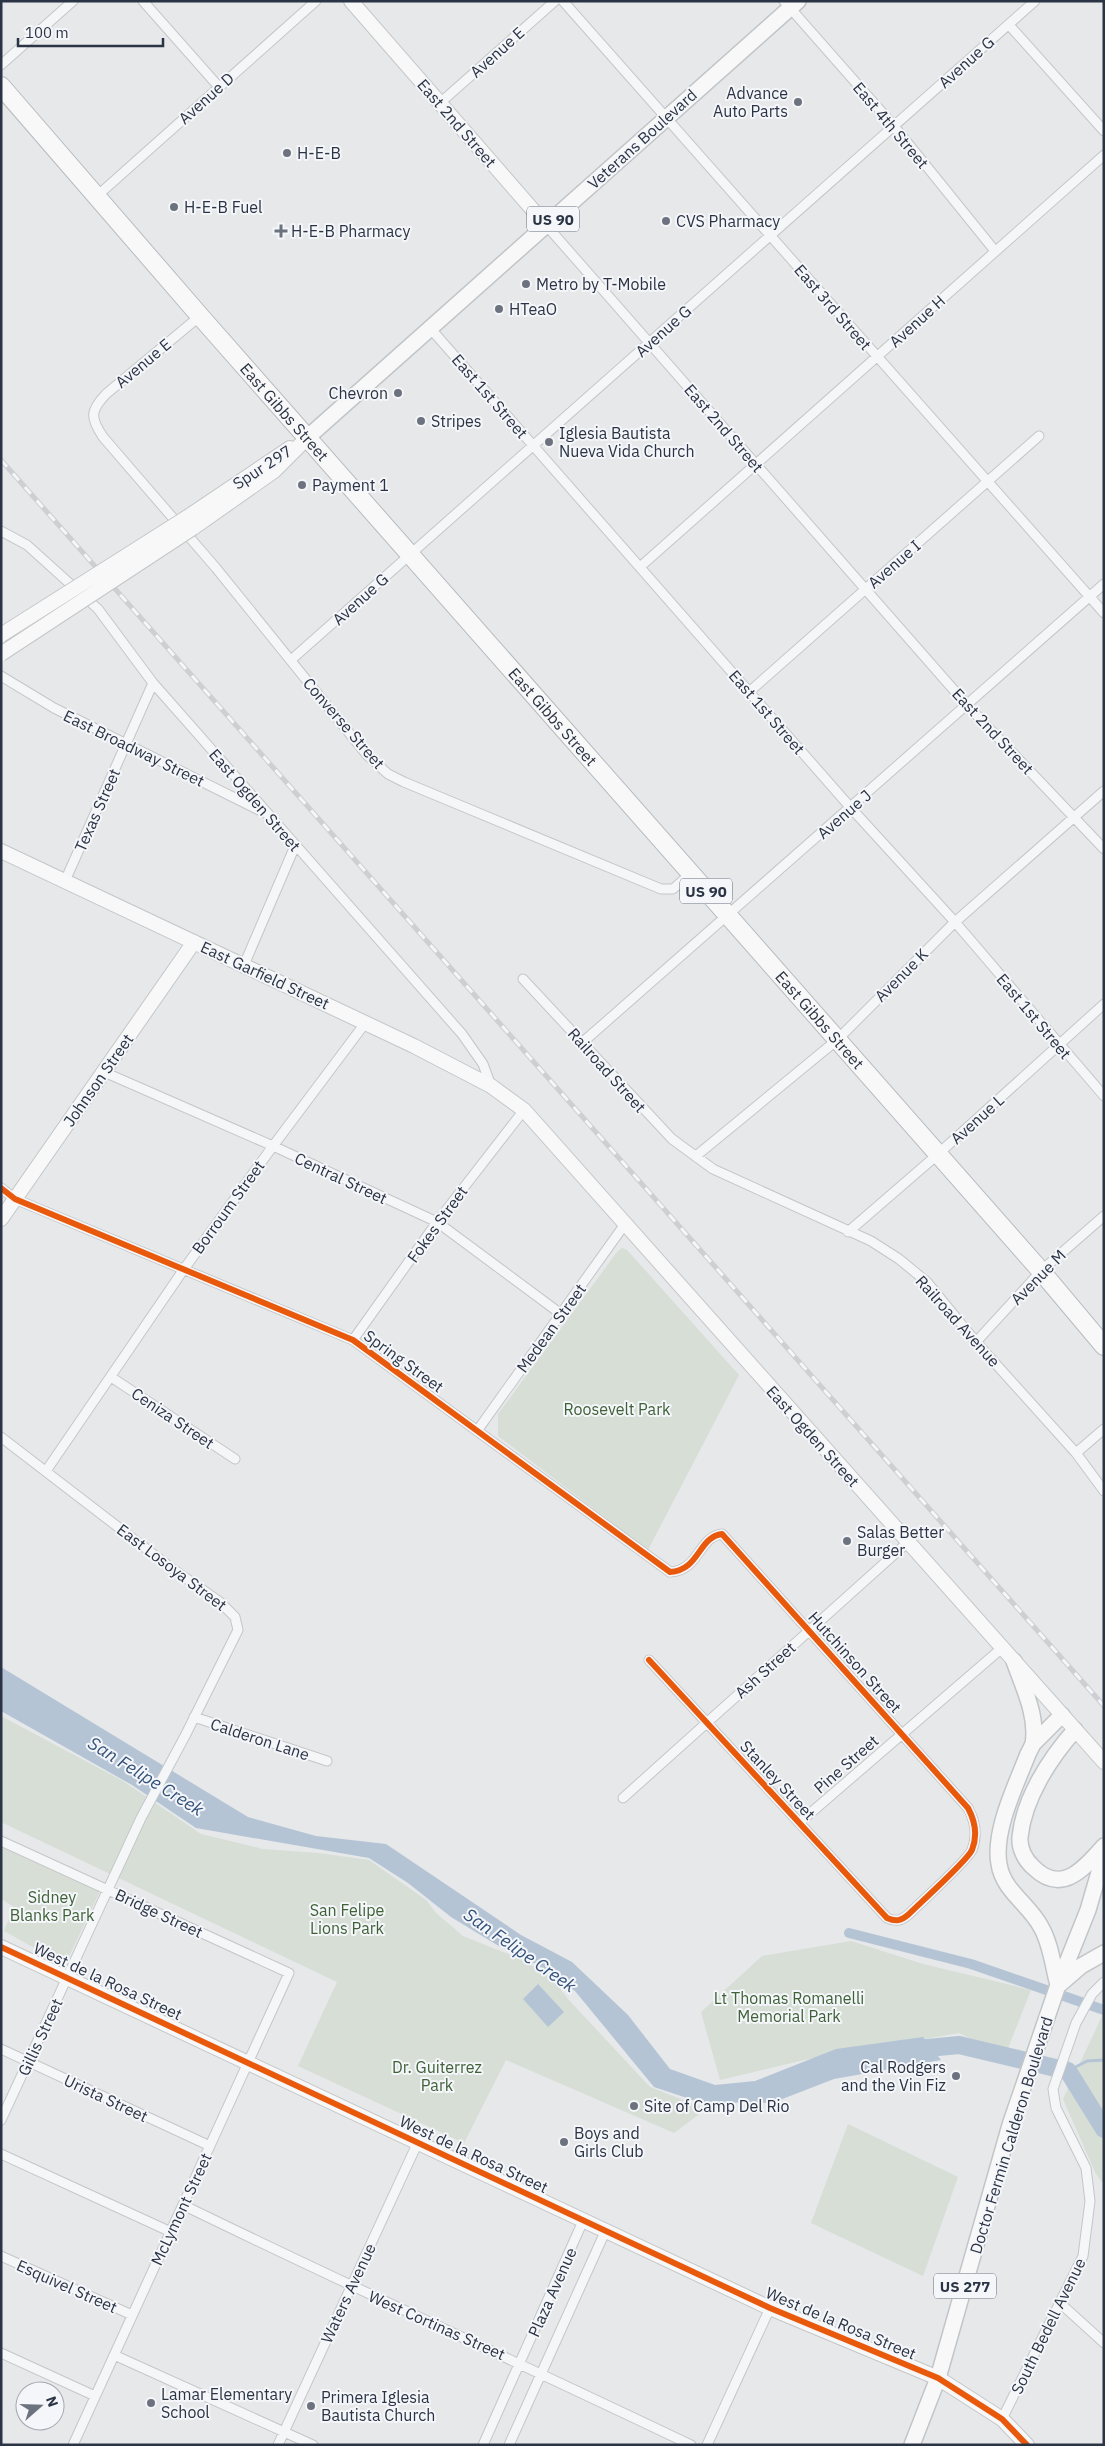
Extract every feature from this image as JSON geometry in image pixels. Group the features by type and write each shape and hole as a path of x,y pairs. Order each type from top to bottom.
{"highway":[{"name":"East Gibbs Street","path":"1,86 200,316 1041,1271 1104,1346"}],"main road":[{"name":"East 2nd Street","path":"351,1 546,224"},
{"name":"Veterans Boulevard","path":"308,438 791,4"},
{"name":"Spur 297","path":"1,635 274,471 308,438"},
{"name":"Spur 297","path":"1,654 190,523"},
{"name":"East Garfield Street","path":"1,851 366,1022 491,1086 524,1110"},
{"name":"Johnson Street","path":"1,1219 194,942"},
{"name":"East Ogden Street","path":"524,1110 1104,1762"},
{"path":"1014,1661 1032,1714 1035,1733 1033,1744 999,1835 999,1865 1009,1888 1028,1907 1042,1928 1058,1986 1081,1966 1104,1953"},
{"path":"1033,1744 1062,1715"},
{"path":"1075,1730 1054,1753 1040,1778 1023,1820 1019,1839 1029,1863 1051,1880 1067,1878 1082,1870 1104,1846"},
{"name":"Doctor Fermin Calderon Boulevard","path":"912,2445 938,2378 1010,2125 1058,1986 1088,1910 1104,1855"},
{"name":"West de la Rosa Street","path":"1,1947 770,2308 938,2378 1002,2419 1027,2445"}],"street":[{"path":"1,65 73,1"},
{"path":"143,1 219,87"},
{"name":"Avenue D","path":"97,196 316,1"},
{"name":"Avenue E","path":"440,103 555,1"},
{"name":"East 3rd Street","path":"563,1 1104,614"},
{"name":"Avenue G","path":"291,660 1035,1"},
{"name":"East 4th Street","path":"791,4 894,126 995,251"},
{"path":"1009,25 1104,132"},
{"name":"Avenue H","path":"640,567 1104,155"},
{"name":"East 2nd Street","path":"546,224 967,705 1104,849"},
{"name":"Avenue E","path":"92,414 97,404 106,394 200,316"},
{"name":"East 1st Street","path":"430,328 851,808 954,922 1104,1096"},
{"name":"Converse Street","path":"92,414 96,426 103,437 216,568 368,755 388,774 661,889 673,889 690,874"},
{"name":"Avenue I","path":"749,692 1039,436"},
{"name":"East Ogden Street","path":"1,531 27,546 98,609 153,684 462,1034 483,1064 491,1086"},
{"name":"Avenue J","path":"583,1042 1104,584"},
{"name":"East Broadway Street","path":"1,676 54,708 270,816"},
{"name":"Texas Street","path":"65,881 153,684"},
{"name":"Avenue K","path":"696,1156 837,1040 954,922 1104,791"},
{"path":"244,965 295,846"},
{"name":"Railroad Street","path":"523,979 672,1139 696,1156"},
{"name":"Avenue L","path":"848,1232 937,1155 1104,1004"},
{"name":"Borroum Street","path":"46,1471 184,1269 272,1146 366,1022"},
{"name":"Central Street","path":"104,1072 272,1146 437,1222 561,1314"},
{"name":"Fokes Street","path":"353,1340 437,1222 524,1110"},
{"name":"Railroad Avenue","path":"696,1156 713,1169 871,1241 899,1259 920,1276 976,1342 1076,1453 1104,1491"},
{"name":"Spring Street","path":"1,1188 15,1199 353,1340 670,1572 686,1568 710,1539 722,1534"},
{"name":"Avenue M","path":"976,1342 1041,1271 1104,1216"},
{"name":"Medean Street","path":"477,1431 625,1224"},
{"name":"Ceniza Street","path":"112,1377 235,1459"},
{"path":"1076,1453 1104,1428"},
{"name":"East Losoya Street","path":"2,1438 170,1567 220,1602 235,1617 238,1630 141,1818"},
{"name":"Hutchinson Street","path":"722,1534 968,1808 974,1821 975,1835 971,1851 902,1920 894,1921 887,1918"},
{"name":"Ash Street","path":"624,1798 908,1542"},
{"name":"Pine Street","path":"799,1823 1002,1648"},
{"name":"Stanley Street","path":"649,1660 887,1918"},
{"name":"Calderon Lane","path":"194,1717 327,1761"},
{"name":"Gillis Street","path":"1,2120 141,1818"},
{"name":"Bridge Street","path":"1,1841 289,1973"},
{"name":"McLymont Street","path":"73,2445 289,1973"},
{"name":"South Bedell Avenue","path":"1002,2419 1083,2256 1090,2201 1086,2168 1056,2108 1053,2089 1083,2011 1092,1994 1104,1982"},
{"name":"Urista Street","path":"1,2049 210,2146"},
{"name":"Waters Avenue","path":"278,2445 418,2142"},
{"path":"1,2154 171,2232"},
{"name":"West Cortinas Street","path":"183,2205 351,2287 542,2373 691,2445"},
{"name":"Plaza Avenue","path":"483,2445 583,2221"},
{"name":"Plaza Avenue","path":"509,2445 605,2232"},
{"name":"Esquivel Street","path":"1,2256 132,2316"},
{"path":"1060,2303 1104,2344"},
{"path":"707,2445 770,2308"},
{"path":"1,2353 96,2396"},
{"path":"114,2355 314,2445"}],"green space":[{"name":"Roosevelt Park","path":"622,1248 627,1250 739,1375 648,1550 498,1436 498,1414 617,1252"},
{"name":"San Felipe Lions Park","path":"1,1716 123,1781 201,1834 263,1849 318,1853 369,1860 426,1900 436,1913 463,1936 521,1959 551,1977 568,1999 650,2087 706,2109 674,2133 506,2060 464,2143 298,2066 337,1982 1,1822"},
{"name":"Sidney Blanks Park","path":"1,1846 102,1887 65,1965 4,1931 14,1907 1,1899"},
{"name":"Lt Thomas Romanelli Memorial Park","path":"851,1941 923,1964 1031,1990 1005,2056 959,2033 804,2060 720,2080 701,2012 762,1956"},
{"path":"1104,2012 1104,2185 1096,2174 1063,2099"},
{"path":"848,2124 958,2177 923,2276 811,2223"}],"water":[{"path":"1,1667 248,1817 316,1836 386,1844 521,1935 572,1962 628,2015 670,2069 715,2085 755,2081 836,2049 923,2037 941,2060 834,2079 772,2103 699,2102 654,2087 575,1991 538,1965 497,1945 451,1917 408,1883 369,1858 196,1828 132,1785 1,1711"},
{"path":"538,1984 564,2012 548,2027 523,1999"}],"waterway":[{"path":"849,1933 971,1964 1104,2010"},
{"name":"San Felipe Creek","path":"907,2050 959,2045 1068,2071 1104,2129"},
{"path":"1068,2071 1087,2061 1104,2060"}],"railway":[{"path":"1,460 1104,1706"}],"cycle path":[{"path":"1,1188 15,1199 353,1340 670,1572 687,1566 708,1541 714,1536 722,1534 968,1808 975,1828 972,1850 953,1872 906,1916 898,1920 887,1918 649,1660"},
{"path":"1,1947 770,2308 938,2378 1002,2419 1027,2445"}],"place":[{"name":"Advance Auto Parts","path":"798,102"},
{"name":"H-E-B","path":"287,153"},
{"name":"H-E-B Fuel","path":"174,207"},
{"name":"CVS Pharmacy","path":"666,221"},
{"name":"H-E-B Pharmacy","path":"281,231"},
{"name":"Metro by T-Mobile","path":"526,284"},
{"name":"HTeaO","path":"499,309"},
{"name":"Chevron","path":"398,393"},
{"name":"Stripes","path":"421,421"},
{"name":"Iglesia Bautista Nueva Vida Church","path":"549,442"},
{"name":"Payment 1","path":"302,485"},
{"name":"Salas Better Burger","path":"847,1541"},
{"name":"Cal Rodgers and the Vin Fiz","path":"956,2076"},
{"name":"Site of Camp Del Rio","path":"634,2106"},
{"name":"Boys and Girls Club","path":"564,2142"},
{"name":"Lamar Elementary School","path":"151,2403"},
{"name":"Primera Iglesia Bautista Church","path":"311,2406"}],"park label":[{"name":"Dr. Guiterrez Park","path":"437,2076"}]}
